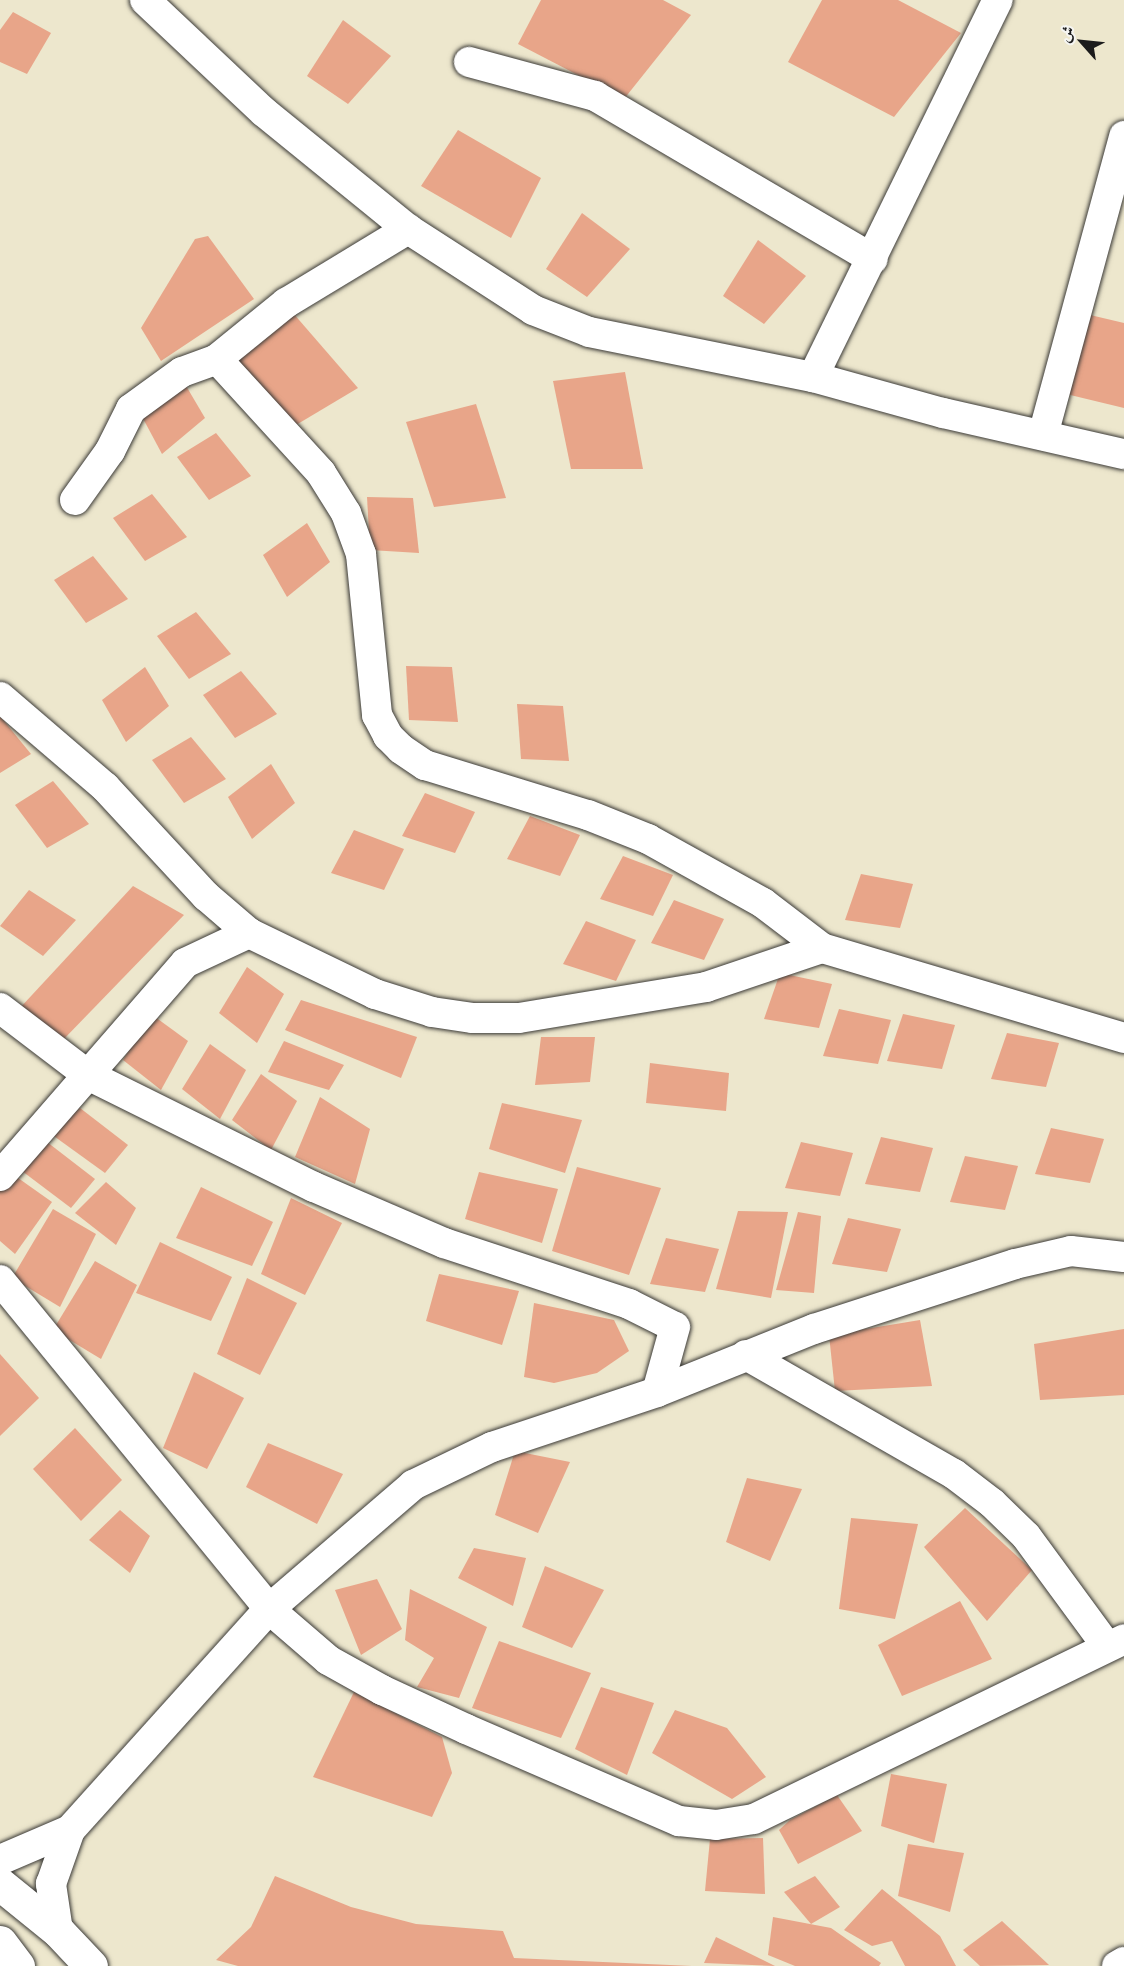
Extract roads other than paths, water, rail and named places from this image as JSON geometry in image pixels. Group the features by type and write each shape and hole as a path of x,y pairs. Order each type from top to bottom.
{"main road":[{"path":"0,1884 58,1931 91,1966"},
{"path":"0,1942 18,1966"}],"street":[{"path":"145,0 264,111 408,229 533,310 561,323 589,332 813,377 943,413 1124,454"},
{"path":"813,377 873,259 998,0"},
{"path":"470,62 595,96 873,259"},
{"path":"1043,435 1124,136"},
{"path":"75,500 110,451 131,409 182,372 217,359 286,303 408,229"},
{"path":"217,359 321,473 346,513 361,554 377,715 388,736 401,749 425,765 576,811 648,839 762,903 822,948 1124,1038"},
{"path":"0,697 105,787 206,896 249,933 403,1004 491,1019 519,1018 706,987 822,948"},
{"path":"0,1176 185,963 210,948 249,933"},
{"path":"0,1008 88,1075 213,1139 413,1231 629,1304 675,1327 657,1392"},
{"path":"58,1931 51,1884 70,1830 269,1609 413,1485 492,1447 657,1392 814,1329 1015,1264 1071,1251 1124,1257"},
{"path":"0,1280 269,1609 328,1660 382,1690 663,1815 716,1825 754,1818 814,1791 1115,1642 1026,1536 992,1503 954,1474 746,1356"},
{"path":"0,1860 70,1830"},
{"path":"1117,1966 1124,1962"}]}
